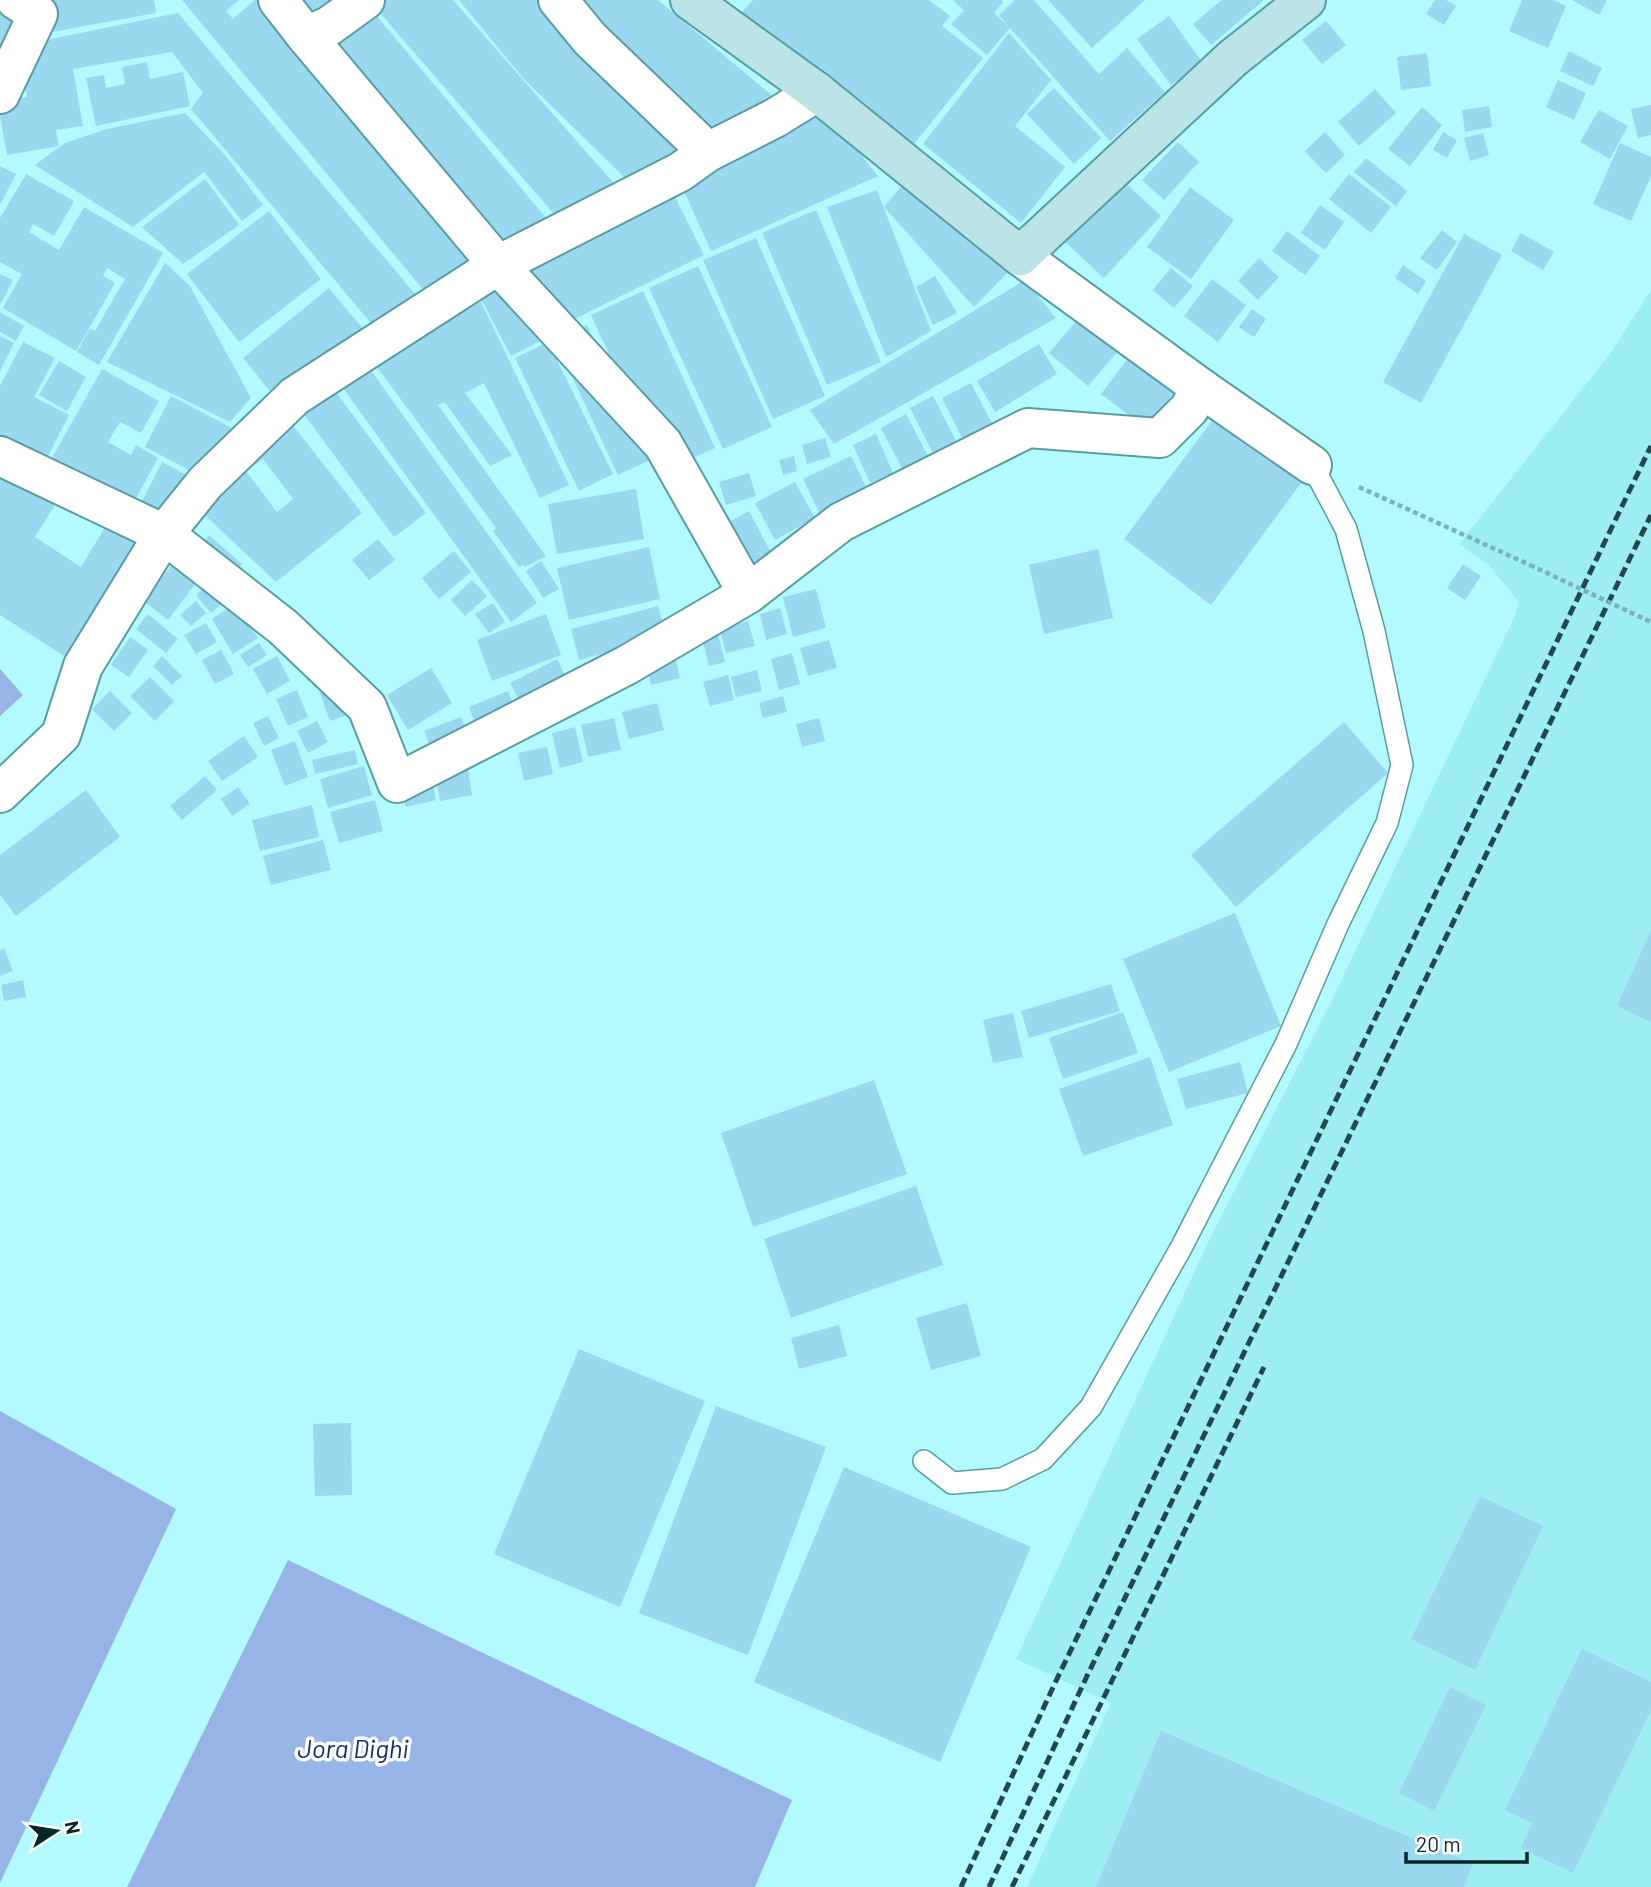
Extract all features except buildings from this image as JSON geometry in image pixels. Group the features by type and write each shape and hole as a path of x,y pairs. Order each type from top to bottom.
{"street":[{"path":"0,93 38,14 16,0"},
{"path":"278,0 498,265 663,444 748,594"},
{"path":"306,36 329,26 365,0"},
{"path":"558,0 590,39 708,152"},
{"path":"690,0 817,92 1020,256 1312,465"},
{"path":"1020,256 1233,58 1306,0"},
{"path":"0,793 61,735 83,666 164,534 205,483 295,396 498,265 680,172 708,152 775,118 817,92"},
{"path":"0,456 164,534 283,627 367,707 397,783 628,665 748,594 841,522 1028,428 1160,438 1189,409 1201,388"}],"lane":[{"path":"924,1461 952,1483 1002,1479 1043,1459 1091,1407 1181,1248 1286,1044 1338,924 1387,823 1402,765 1374,631 1346,529 1312,465"}],"path":[{"path":"1312,465 1651,622"}],"shaded area":[{"path":"1651,290 1651,1887 1027,1887 1111,1703 1016,1659 1210,1238 1329,1006 1515,616 1518,601 1489,565 1459,544 1610,354"}],"water":[{"path":"0,669 23,695 0,716"},
{"path":"0,1411 176,1509 0,1883"},
{"name":"Jora Dighi","path":"288,1560 792,1800 755,1887 127,1887"}],"railway":[{"path":"961,1887 1055,1683 1651,446"},
{"path":"989,1887 1087,1676 1651,515"},
{"path":"1012,1887 1264,1367"}]}
